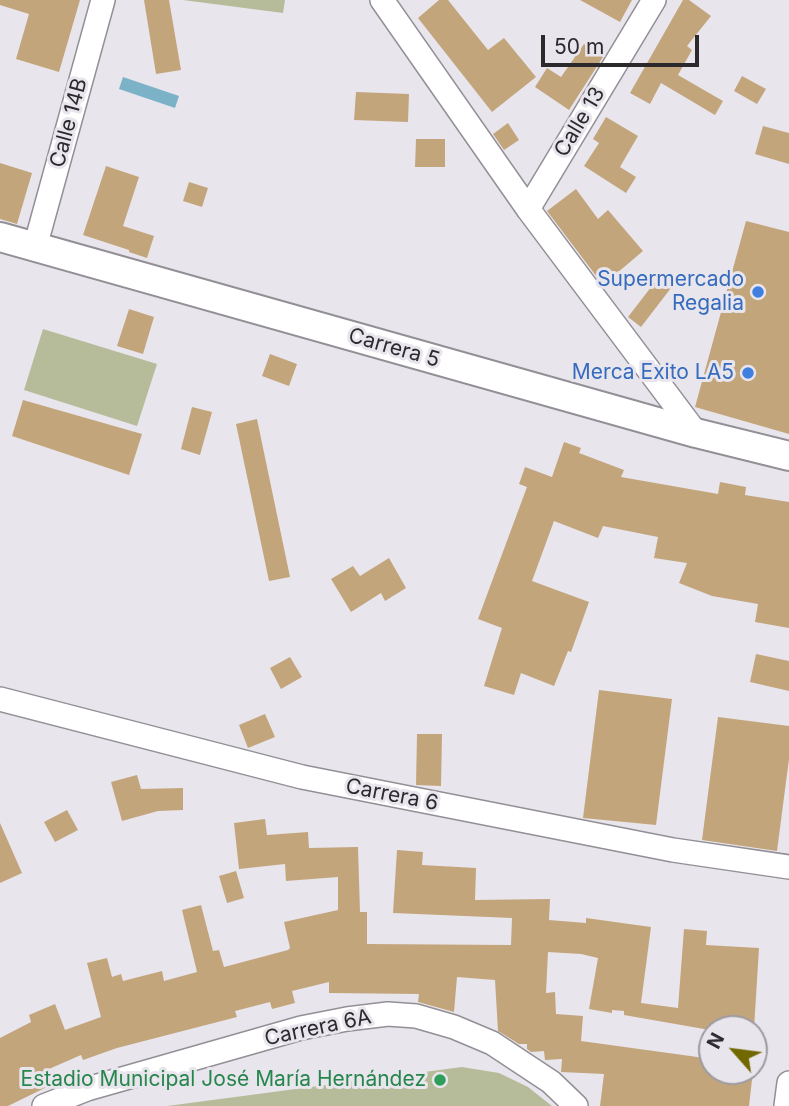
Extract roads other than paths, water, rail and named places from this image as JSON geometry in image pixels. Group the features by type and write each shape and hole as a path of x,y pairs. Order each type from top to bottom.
{"street":[{"name":"Calle 14B","path":"35,247 103,0"},
{"path":"382,0 528,209 696,433"},
{"name":"Calle 13","path":"528,209 654,0"},
{"name":"Carrera 5","path":"0,237 696,433 789,456"},
{"name":"Carrera 6","path":"0,699 302,777 673,850 789,867"},
{"name":"Carrera 6A","path":"44,1106 87,1089 301,1028 347,1018 388,1014 416,1016 454,1027 492,1043 551,1082 576,1106"},
{"path":"786,1106 789,1083"}],"water":[{"path":"123,77 179,96 175,108 119,89"}],"place":[{"name":"Supermercado Regalia","path":"758,292"},
{"name":"Merca Exito LA5","path":"748,373"},
{"name":"Estadio Municipal José María Hernández","path":"440,1080"}]}
